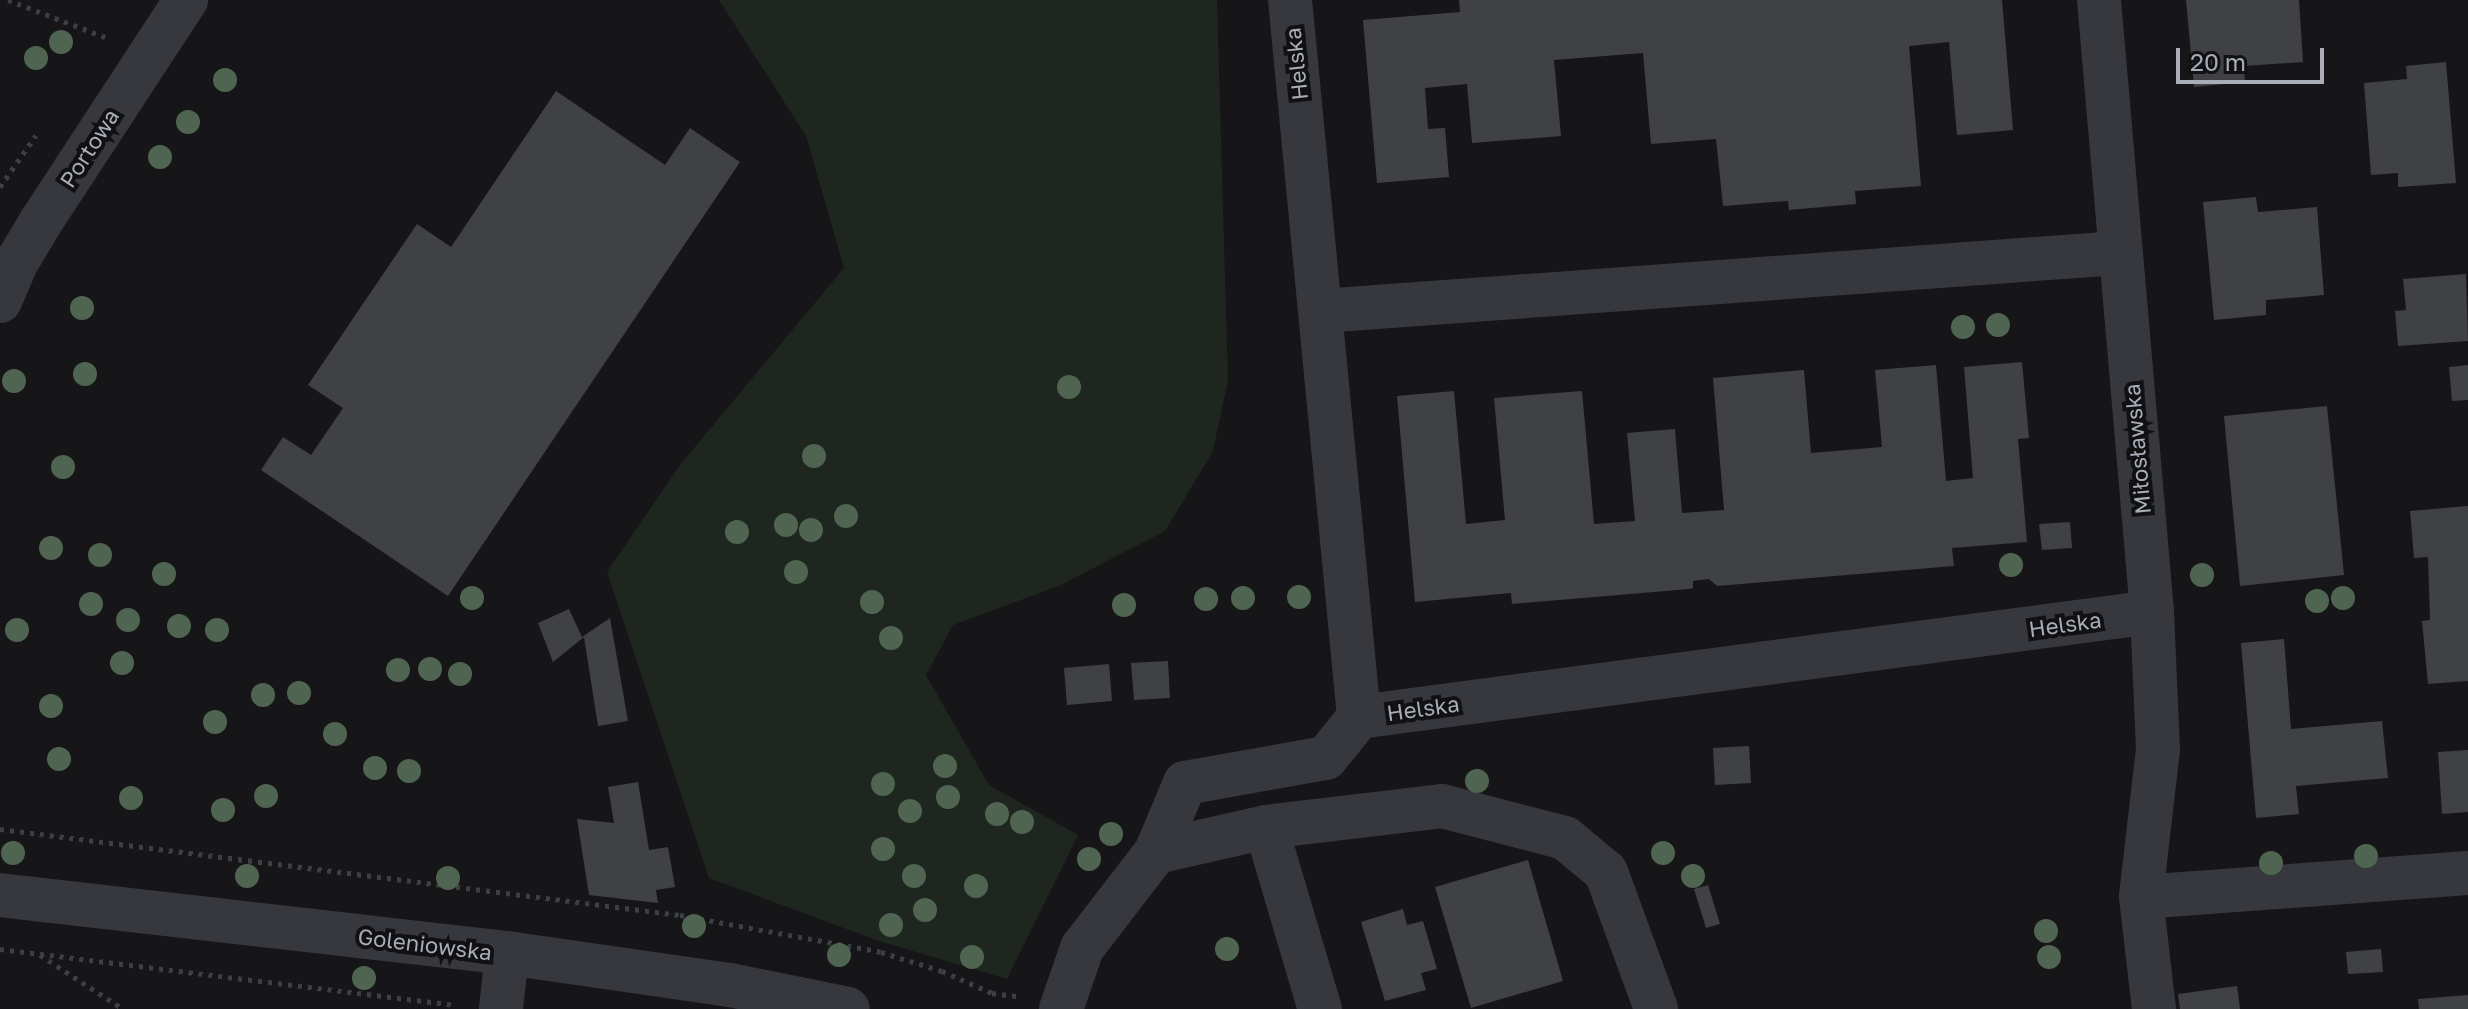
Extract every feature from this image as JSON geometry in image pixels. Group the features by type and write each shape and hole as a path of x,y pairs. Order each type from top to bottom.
{"street":[{"name":"Portowa","path":"5,276 186,0"},
{"name":"Helska","path":"1290,0 1359,717 2152,612"},
{"name":"Miłosławska","path":"2099,0 2152,612 2158,749 2141,897 2154,1009"},
{"path":"1321,311 2119,253"},
{"path":"1062,1005 1082,948 1156,852 1185,783 1326,758 1359,717"},
{"path":"1156,852 1266,827 1442,806 1565,838 1606,872 1656,1009"},
{"path":"1266,827 1320,1009"},
{"path":"2141,897 2468,873"},
{"name":"Goleniowska","path":"0,895 507,953 730,985 848,1009"},
{"path":"501,1009 507,953"}],"path":[{"path":"8,0 105,37"},
{"path":"0,829 680,915 881,952 942,971 992,993 1062,1005"},
{"path":"0,949 455,1005 454,1009"},
{"path":"37,953 123,1009"}],"shaded area":[{"path":"719,0 1217,0 1228,380 1213,451 1165,531 1059,586 953,625 926,675 989,785 1078,835 1007,979 879,941 709,878 607,572 680,465 844,268 806,136"}],"building":[{"path":"1459,0 2002,0 2013,130 1957,135 1949,42 1909,46 1921,186 1855,191 1856,204 1789,210 1788,201 1723,206 1716,139 1651,144 1643,53 1554,60 1561,136 1472,143 1467,84 1425,88 1428,129 1445,128 1449,177 1377,183 1363,20 1460,12"},
{"path":"2186,0 2299,0 2303,62 2244,66 2245,82 2194,87"},
{"path":"2446,62 2456,183 2398,187 2398,173 2371,175 2364,83 2407,79 2406,66"},
{"path":"556,91 665,165 690,128 740,162 448,596 261,470 283,437 311,455 343,408 308,385 417,224 451,247"},
{"path":"2256,197 2258,212 2317,207 2324,295 2266,300 2266,315 2214,320 2203,202"},
{"path":"2466,274 2468,341 2398,346 2395,311 2406,310 2403,279"},
{"path":"2022,362 2029,438 2018,439 2027,542 1952,548 1954,566 1717,586 1709,579 1693,581 1693,588 1689,589 1512,604 1511,593 1415,602 1397,396 1454,391 1466,524 1505,520 1494,398 1582,391 1594,524 1635,521 1627,433 1675,429 1682,513 1724,510 1713,378 1804,370 1811,453 1882,447 1875,370 1936,365 1946,481 1973,478 1964,367"},
{"path":"2468,365 2468,400 2452,401 2449,367"},
{"path":"2327,406 2344,575 2240,586 2224,416"},
{"path":"2468,506 2468,681 2428,684 2422,621 2430,620 2428,557 2414,558 2410,511"},
{"path":"2070,522 2072,548 2042,550 2039,524"},
{"path":"569,609 582,637 610,618 628,721 598,726 584,637 553,662 538,623"},
{"path":"2284,639 2291,729 2382,721 2388,778 2296,786 2299,814 2256,818 2241,643"},
{"path":"1168,661 1170,698 1134,700 1131,663"},
{"path":"1109,664 1112,701 1067,705 1064,668"},
{"path":"1749,746 1751,783 1715,785 1713,748"},
{"path":"2468,750 2468,812 2442,814 2438,752"},
{"path":"638,782 649,850 668,847 675,887 656,890 658,903 589,895 577,819 614,823 608,787"},
{"path":"1528,860 1563,981 1471,1008 1435,887"},
{"path":"1708,885 1720,924 1706,928 1694,889"},
{"path":"1403,909 1407,925 1423,921 1437,969 1421,973 1426,990 1385,1001 1361,922"},
{"path":"2381,949 2383,972 2348,974 2346,952"},
{"path":"2237,986 2240,1009 2180,1009 2178,994"},
{"path":"2468,995 2468,1009 2419,1009 2418,999"}]}
